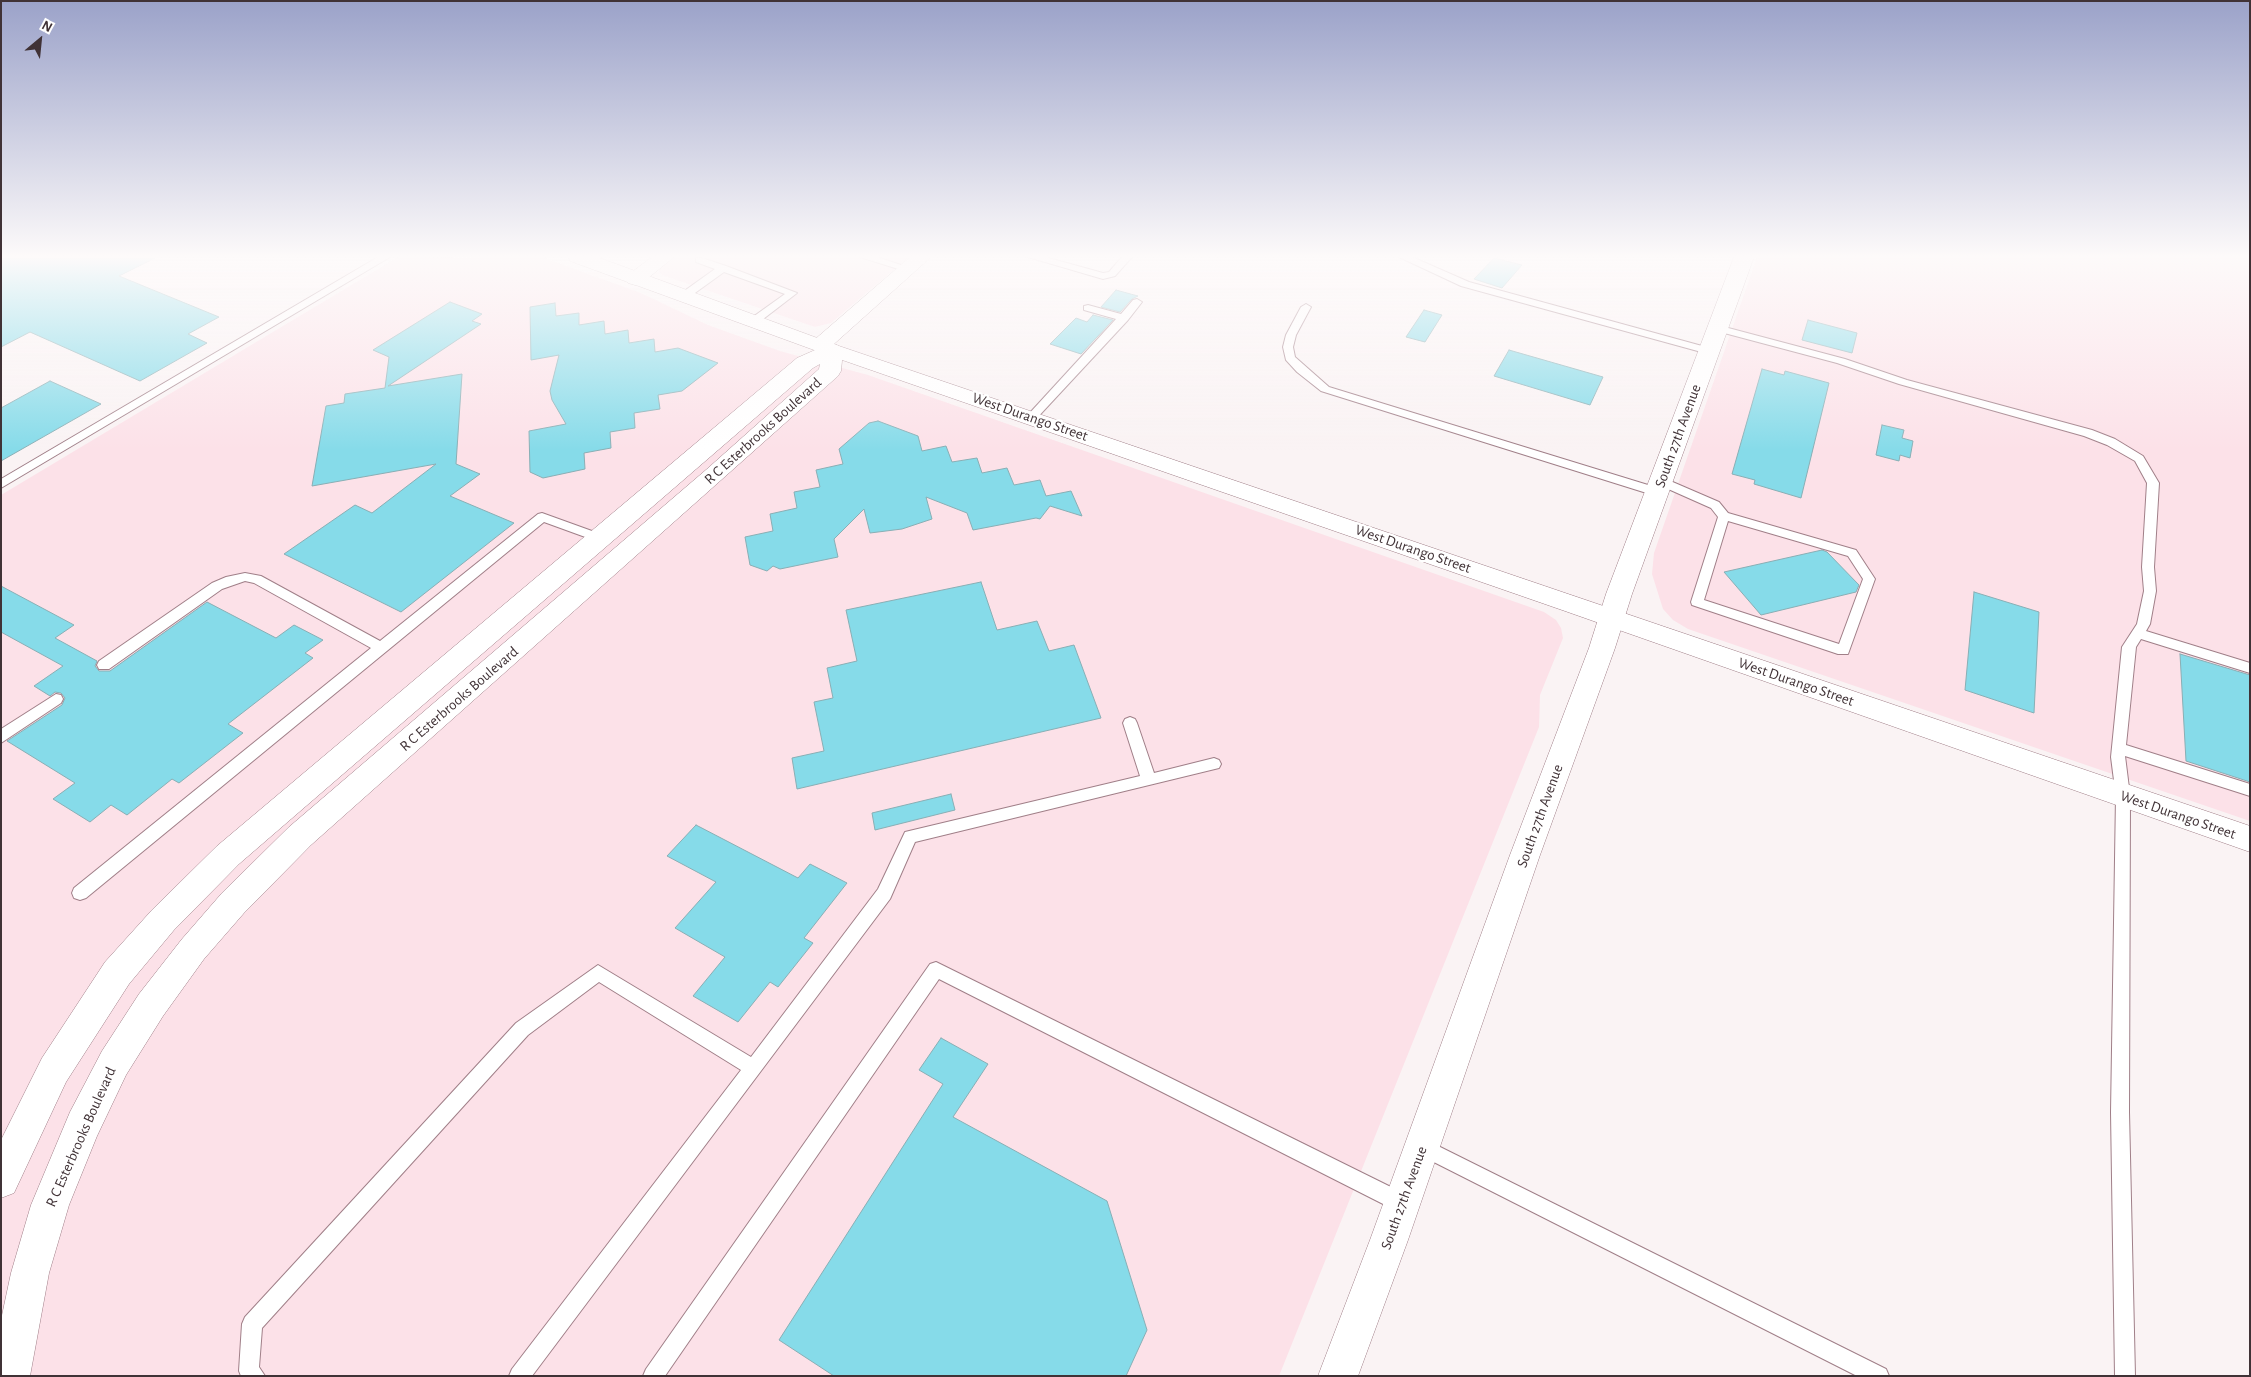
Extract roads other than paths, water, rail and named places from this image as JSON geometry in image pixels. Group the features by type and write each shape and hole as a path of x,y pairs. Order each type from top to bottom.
{"street":[{"name":"West Durango Street","path":"755,321 2250,840"},
{"path":"826,347 853,321"},
{"name":"South 27th Avenue","path":"1338,1376 1720,321"},
{"name":"R C Esterbrooks Boulevard","path":"1,1180 54,1070 117,973 163,920 228,854 804,363 826,347 830,371 709,480 300,836 193,948 151,1005 114,1063 83,1124 50,1205 30,1273 10,1376"}],"lane":[{"path":"1,484 278,321"},
{"path":"1031,418 1121,321"},
{"path":"1298,321 1291,335 1288,347 1290,358 1301,370 1325,389 1340,396 1715,504 1724,516 1852,553 1869,579 1843,650 1697,602 1724,516"},
{"path":"1599,321 1710,352"},
{"path":"1717,328 1841,361 1903,382 2088,433 2111,442 2139,459 2153,483 2148,567 2150,591 2143,624 2129,648 2118,757 2123,796 2120,1112 2125,1376"},
{"path":"80,893 542,517 599,538"},
{"path":"104,665 217,586 230,580 245,577 257,579 382,648"},
{"path":"2138,633 2250,668"},
{"path":"1,737 56,699"},
{"path":"1130,723 1149,780"},
{"path":"2119,748 2250,790"},
{"path":"519,1376 884,894 910,837 1214,764"},
{"path":"653,1376 936,969 1402,1203"},
{"path":"256,1376 249,1371 252,1324 522,1029 598,973 752,1067"},
{"path":"1422,1147 1879,1376"}]}
